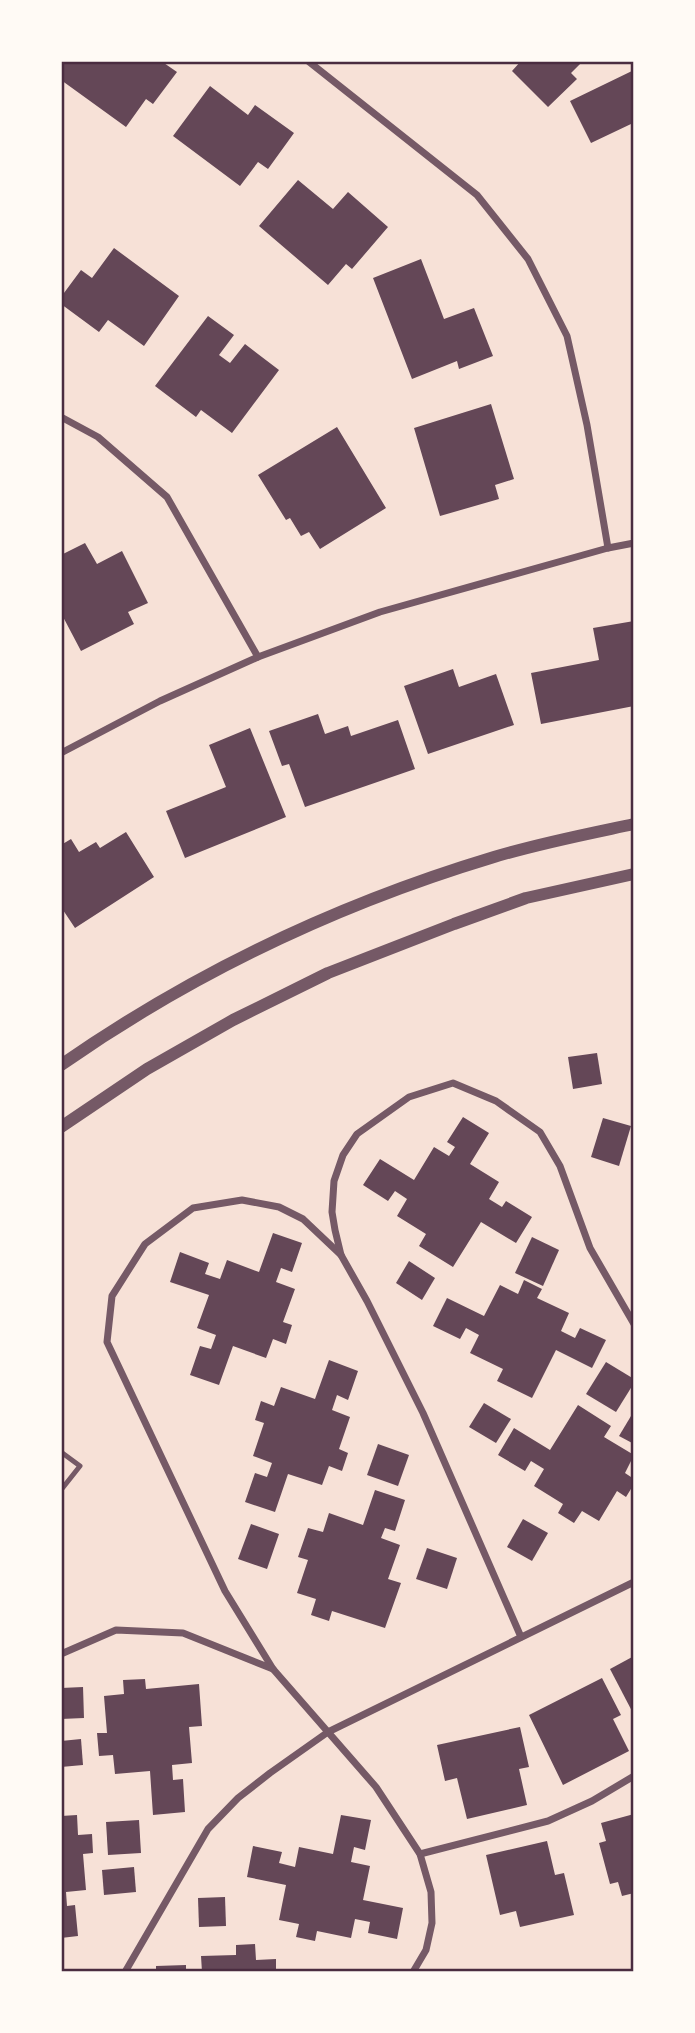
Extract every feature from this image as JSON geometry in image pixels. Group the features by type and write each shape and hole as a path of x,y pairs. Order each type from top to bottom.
{"street":[{"path":"308,61 477,195 528,259 567,336 587,425 608,548"},
{"path":"61,417 98,437 167,497 258,657"},
{"path":"61,753 160,701 258,657 380,612 634,543"},
{"path":"61,1065 99,1038 195,981 307,927 410,884 497,856 634,824"},
{"path":"61,1127 147,1069 233,1020 328,973 526,898 634,874"},
{"path":"521,1636 423,1413 341,1255 332,1212 334,1181 343,1155 357,1134 410,1097 453,1083 496,1101 540,1132 560,1166 590,1248 634,1324"},
{"path":"341,1255 303,1219 279,1207 242,1200 192,1208 145,1244 112,1296 107,1342 225,1591 273,1669 376,1787 420,1854 431,1892 432,1923 426,1950 413,1972"},
{"path":"125,1972 208,1829 238,1798 328,1732 634,1582"},
{"path":"61,1654 116,1630 183,1633 273,1669"},
{"path":"420,1854 548,1821 592,1801 634,1776"}],"lane":[{"path":"61,1452 80,1466 61,1490"}],"building":[{"path":"61,61 161,61 177,72 153,104 146,99 126,127 61,80"},
{"path":"521,61 583,61 571,73 577,79 548,107 512,71"},
{"path":"634,70 634,130 631,124 591,143 570,101"},
{"path":"210,86 248,115 255,105 294,133 268,169 258,162 240,186 173,136"},
{"path":"298,180 333,209 348,192 388,227 352,269 346,264 328,285 259,226"},
{"path":"114,248 179,296 144,346 108,320 99,332 61,304 61,297 81,270 92,278"},
{"path":"421,259 444,319 474,308 493,356 459,369 457,361 412,379 373,278"},
{"path":"208,316 234,335 219,355 230,363 245,344 279,370 232,433 201,410 196,417 155,386"},
{"path":"491,404 514,479 495,485 499,499 440,516 414,428"},
{"path":"337,427 386,508 320,549 309,532 301,536 290,518 286,520 258,475"},
{"path":"85,543 97,564 122,551 148,603 128,612 134,624 81,651 61,613 61,555"},
{"path":"634,621 634,706 541,724 531,673 599,660 593,628"},
{"path":"453,669 459,687 496,674 514,725 428,754 404,686"},
{"path":"318,714 325,734 348,726 351,736 398,720 415,769 305,807 289,764 282,766 269,731"},
{"path":"250,728 286,817 185,858 166,811 226,787 209,745"},
{"path":"126,832 154,877 75,928 61,907 61,845 71,839 79,852 96,842 100,848"},
{"path":"597,1053 602,1084 573,1089 568,1057"},
{"path":"463,1117 489,1133 470,1164 499,1182 489,1199 502,1207 506,1201 532,1217 516,1243 481,1222 453,1267 419,1246 426,1234 397,1216 407,1199 395,1191 388,1201 363,1185 380,1159 414,1180 434,1147 449,1156 455,1147 447,1142"},
{"path":"603,1118 631,1126 619,1166 591,1157"},
{"path":"273,1233 302,1243 292,1272 281,1268 276,1282 295,1289 283,1322 292,1325 286,1344 273,1339 266,1358 233,1346 219,1385 190,1375 200,1346 211,1349 216,1335 197,1328 209,1295 170,1282 180,1252 209,1263 205,1274 220,1279 227,1260 259,1272"},
{"path":"532,1237 559,1250 543,1286 515,1273"},
{"path":"409,1261 435,1278 422,1300 396,1283"},
{"path":"524,1280 542,1289 537,1298 569,1313 561,1331 575,1338 580,1328 606,1340 592,1368 556,1350 532,1398 497,1381 503,1369 470,1353 479,1335 466,1328 460,1339 433,1326 447,1298 484,1316 500,1285 518,1294"},
{"path":"329,1360 358,1371 348,1400 337,1395 332,1410 350,1417 339,1449 348,1453 342,1471 329,1466 322,1485 288,1474 275,1512 245,1502 255,1473 267,1477 272,1463 253,1456 264,1423 255,1420 261,1401 274,1406 281,1387 315,1399"},
{"path":"606,1362 634,1379 616,1412 586,1394"},
{"path":"484,1403 511,1419 496,1443 469,1427"},
{"path":"578,1405 611,1426 604,1437 634,1455 625,1473 634,1479 634,1484 626,1497 617,1491 599,1521 582,1511 574,1523 558,1513 563,1504 534,1486 544,1469 531,1461 525,1471 498,1455 514,1428 550,1450"},
{"path":"634,1411 634,1444 619,1436"},
{"path":"378,1444 409,1455 398,1486 367,1475"},
{"path":"375,1490 405,1500 395,1531 385,1528 381,1538 400,1545 388,1579 401,1583 385,1628 332,1611 329,1621 311,1615 316,1599 297,1593 308,1560 298,1557 308,1528 323,1532 329,1513 363,1525"},
{"path":"523,1519 548,1533 532,1561 507,1547"},
{"path":"251,1524 279,1534 267,1569 238,1559"},
{"path":"427,1548 457,1558 447,1589 416,1579"},
{"path":"634,1656 634,1715 610,1669"},
{"path":"602,1678 621,1715 613,1719 629,1751 563,1785 529,1715"},
{"path":"145,1679 146,1689 199,1684 202,1726 189,1727 192,1763 172,1765 173,1780 183,1779 185,1812 153,1815 150,1771 115,1774 113,1755 99,1756 97,1733 107,1733 104,1696 124,1694 123,1680"},
{"path":"83,1687 84,1718 61,1719 61,1688"},
{"path":"520,1727 529,1767 519,1769 527,1805 467,1819 457,1778 445,1781 437,1745"},
{"path":"81,1739 83,1765 61,1767 61,1741"},
{"path":"634,1814 634,1893 622,1896 618,1882 610,1884 599,1843 606,1841 601,1823"},
{"path":"77,1815 78,1835 92,1834 93,1853 83,1854 86,1890 66,1892 67,1906 75,1905 78,1936 61,1938 61,1816"},
{"path":"341,1815 371,1820 365,1850 354,1847 351,1862 370,1866 363,1900 403,1908 397,1939 368,1933 370,1922 355,1919 351,1938 317,1931 315,1941 296,1937 299,1924 279,1920 286,1885 247,1877 253,1846 282,1852 279,1863 295,1867 299,1847 333,1854"},
{"path":"139,1820 141,1853 108,1855 106,1822"},
{"path":"547,1841 555,1875 564,1873 574,1915 520,1927 516,1911 500,1915 486,1855"},
{"path":"134,1867 136,1892 104,1895 102,1870"},
{"path":"225,1897 226,1926 199,1927 198,1898"},
{"path":"255,1944 256,1960 276,1959 276,1972 202,1972 201,1956 236,1955 236,1945"},
{"path":"186,1965 186,1972 156,1972 156,1966"}]}
